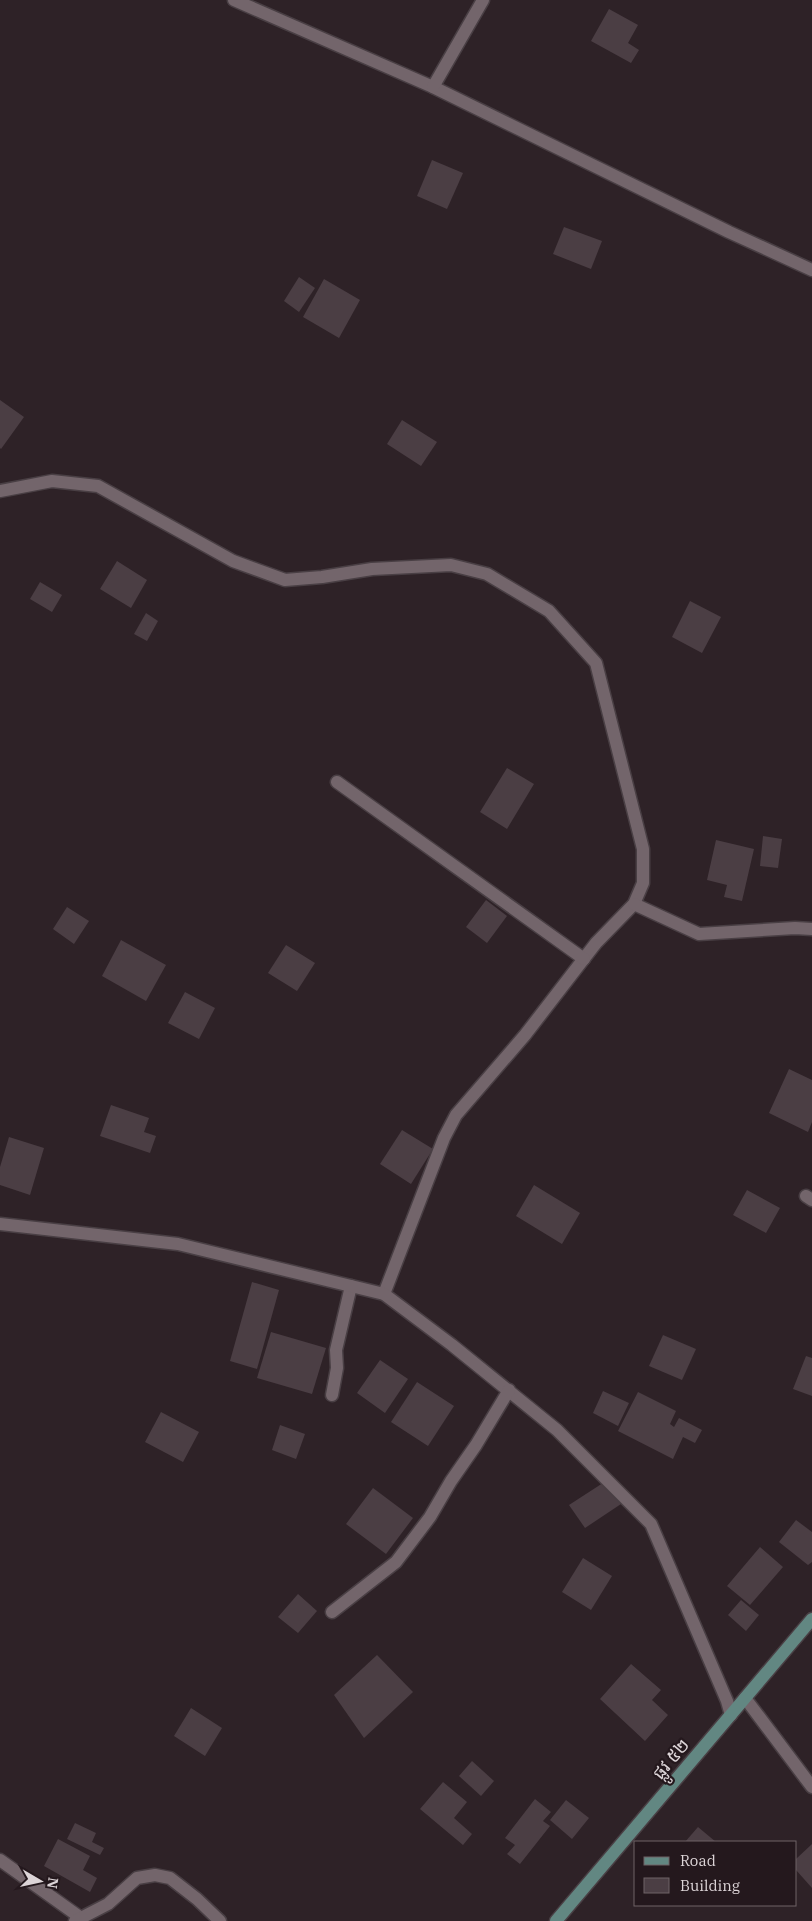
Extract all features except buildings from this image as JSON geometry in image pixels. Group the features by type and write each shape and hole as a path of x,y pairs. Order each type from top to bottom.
{"street":[{"path":"234,0 433,87 729,232 812,270"},
{"path":"433,87 483,0"},
{"path":"0,490 52,480 98,486 233,561 285,580 322,577 372,569 452,565 487,574 549,611 596,663 643,849 643,883 634,904 596,943 525,1035 456,1115 444,1138 384,1294"},
{"path":"337,782 584,959"},
{"path":"634,904 699,934 795,928 812,929"},
{"path":"0,1224 178,1244 384,1294 509,1390 557,1430 651,1524 727,1701 731,1715"},
{"path":"332,1395 337,1368 336,1350 351,1286"},
{"path":"332,1612 396,1562 430,1517 509,1390"},
{"name":"ផ្លូវ ៥២","path":"556,1921 812,1619"},
{"path":"745,1698 812,1787"},
{"path":"0,1860 78,1920 108,1904 137,1878 155,1875 170,1878 197,1899 220,1921"}]}
